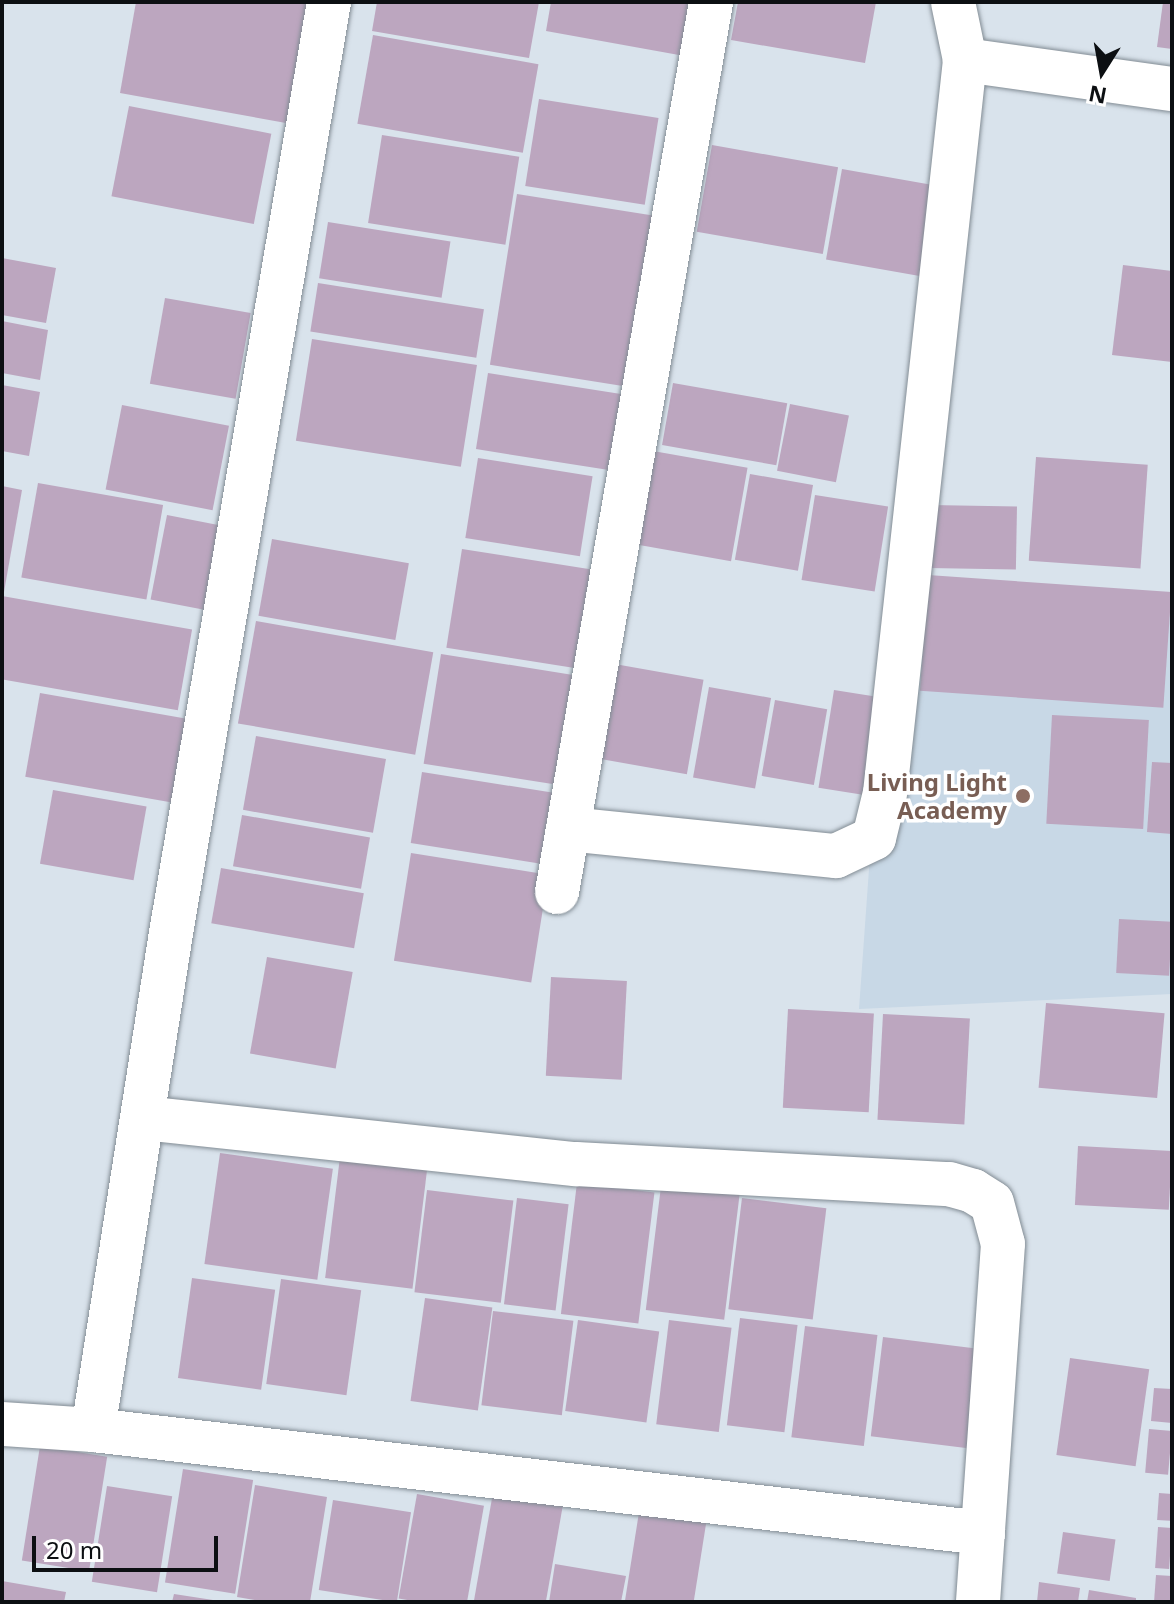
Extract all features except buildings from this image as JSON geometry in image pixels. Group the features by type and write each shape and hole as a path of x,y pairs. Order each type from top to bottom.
{"street":[{"path":"93,1430 171,933 329,2"},
{"path":"557,892 711,2"},
{"path":"568,829 836,856 874,838 885,793 965,60 953,2"},
{"path":"965,60 1172,89"},
{"path":"143,1118 576,1164 949,1184 973,1191 992,1203 1003,1244 978,1602"},
{"path":"2,1424 93,1430 983,1533"}],"shaded area":[{"name":"Living Light Academy","path":"889,589 1172,598 1172,994 859,1009"}],"place":[{"name":"Living Light Academy","path":"1023,796"}]}
